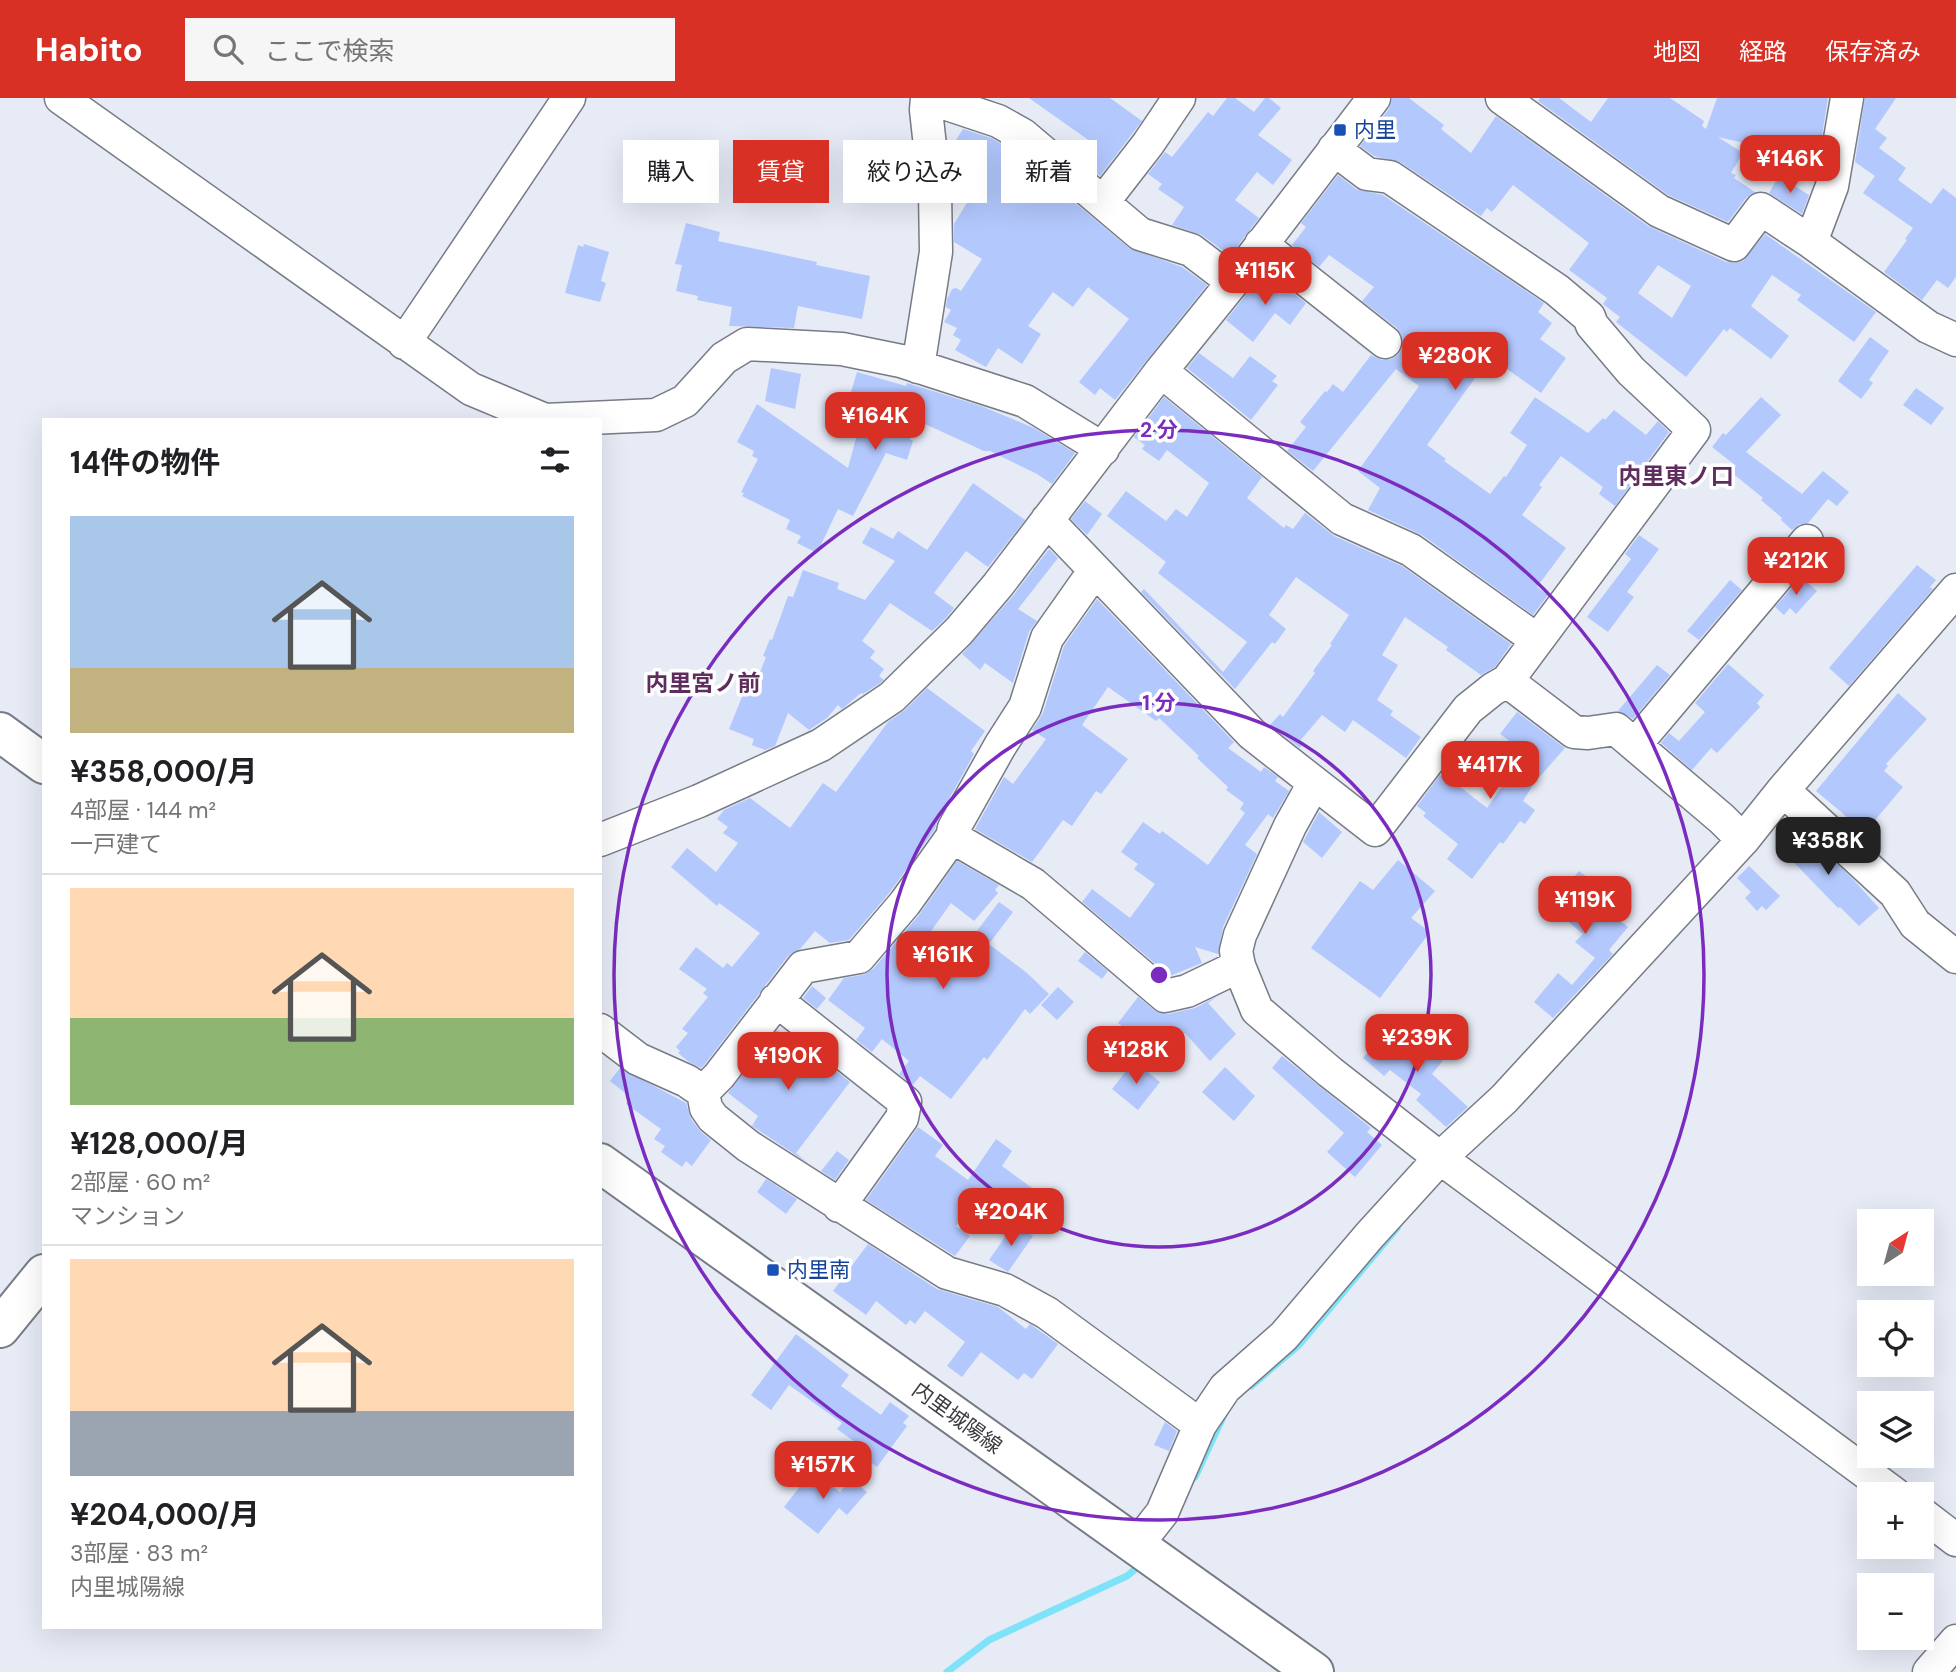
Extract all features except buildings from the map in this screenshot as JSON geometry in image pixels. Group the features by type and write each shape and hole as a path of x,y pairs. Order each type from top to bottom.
{"main road":[{"path":"0,732 42,763"},
{"name":"内里城陽線","path":"602,1164 1314,1672"},
{"path":"0,1328 42,1276"}],"street":[{"path":"61,98 471,389 540,418"},
{"path":"404,342 569,98"},
{"path":"918,367 936,252 935,191 926,110 928,98 999,121 1023,135 1140,234 1191,250 1233,282"},
{"path":"1103,202 1148,144 1179,98"},
{"path":"602,839 699,801 821,745 892,697 959,631 998,585 1374,98"},
{"path":"1502,98 1659,211 1734,246 1760,209 1811,242 1928,327 1956,340"},
{"path":"1811,242 1832,186 1847,98"},
{"path":"1047,520 1252,734 1375,830 1468,709 1493,688 1507,681 1694,430 1631,371 1592,325 1589,317 1557,290 1390,177 1367,174 1334,149"},
{"path":"1261,244 1385,342"},
{"path":"589,418 656,415 685,401 724,358 747,344 842,349 901,361 1025,401 1103,449"},
{"path":"1161,371 1342,519 1411,550 1537,640"},
{"path":"1635,745 1807,541"},
{"path":"704,1093 803,967 859,957 905,903 953,836 954,828 1025,707 1047,638 1095,570"},
{"path":"1136,1546 1162,1513 1200,1425 1225,1388 1284,1336 1440,1158 1504,1099 1743,840 1956,590"},
{"path":"1507,681 1574,732 1616,729 1722,818 1743,840"},
{"path":"1314,783 1290,826 1240,935 1236,951 1239,966 1257,1010 1330,1072 1440,1158 1879,1482"},
{"path":"1783,790 1895,893 1915,924 1956,957"},
{"path":"953,836 1032,884 1165,996 1187,991 1239,966"},
{"path":"776,1000 905,1102 902,1118 839,1206"},
{"path":"602,1032 638,1059 687,1081 704,1093 706,1108 727,1131 839,1206 947,1273 1006,1290 1047,1313 1200,1425"},
{"path":"1934,1523 1956,1539"},
{"path":"1929,1672 1956,1641"}],"waterway":[{"path":"1251,1386 1299,1345 1397,1228"},
{"path":"1195,1477 1224,1415"},
{"path":"947,1672 989,1640 1127,1576 1138,1567"}],"place":[{"name":"内里","path":"1340,130"},
{"name":"内里南","path":"773,1270"}],"district":[{"name":"内里東ノ口","path":"1676,476"},
{"name":"内里宮ノ前","path":"703,683"}]}
